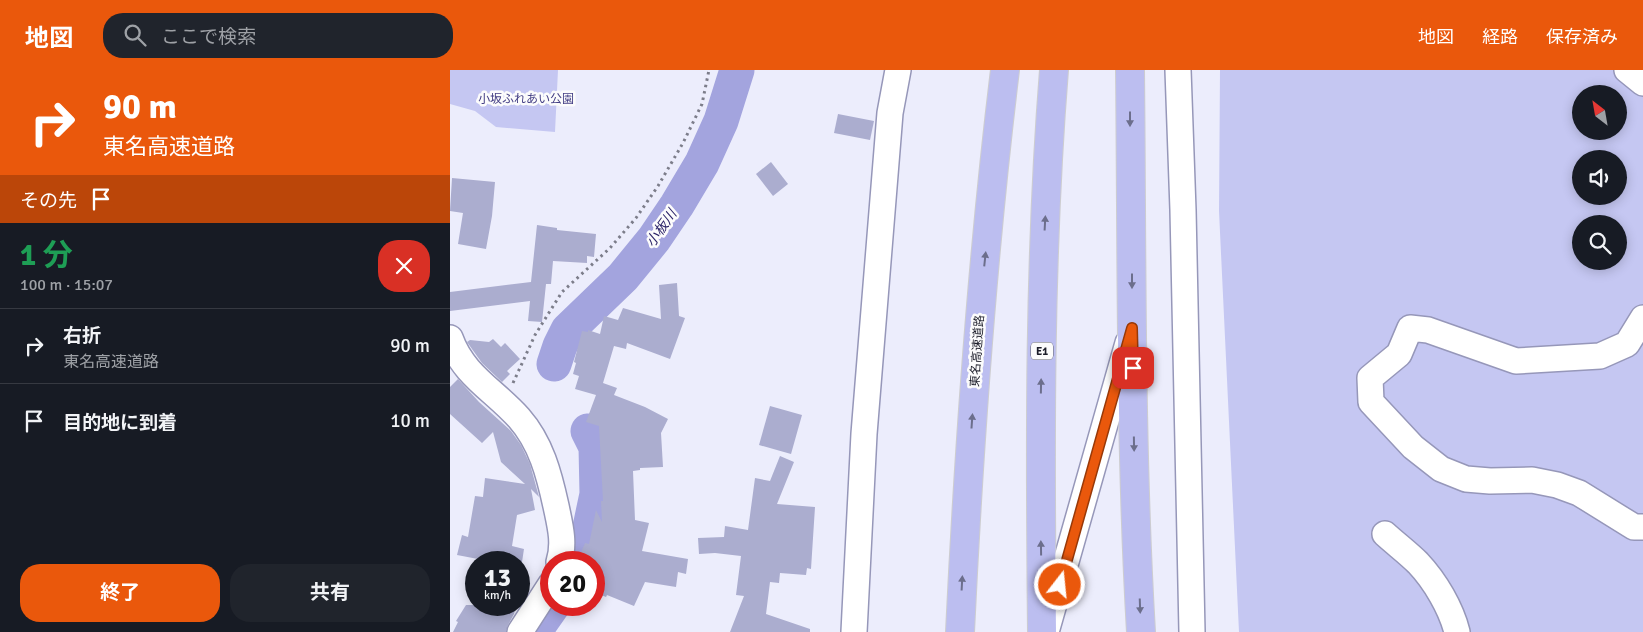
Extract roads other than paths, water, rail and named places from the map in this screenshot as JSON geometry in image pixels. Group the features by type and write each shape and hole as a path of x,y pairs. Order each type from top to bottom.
{"highway":[{"name":"東名高速道路","path":"960,632 979,328 1005,70"},
{"name":"E1","path":"1042,632 1040,478 1043,271 1054,70"},
{"path":"1130,70 1135,485 1141,632"}],"street":[{"path":"854,632 864,434 890,113 898,70"},
{"path":"1178,70 1192,632"},
{"path":"1627,70 1643,83"},
{"path":"1643,318 1628,344 1600,356 1516,360 1428,330 1410,328 1399,354 1370,378 1371,402 1414,447 1441,469 1466,479 1490,481 1532,480 1557,485 1579,493 1634,526 1643,527"},
{"path":"1046,632 1132,328"},
{"path":"450,338 456,353 473,374 520,419 534,438 548,470 562,537 560,551"},
{"path":"1385,534 1419,564 1436,587 1453,618 1457,632"},
{"path":"520,632 540,601"}],"waterway":[{"name":"小板川","path":"554,364 568,330 623,277 654,239 677,205 702,163 721,121 737,70"},
{"name":"小板川","path":"581,551 589,532 597,494 596,447 588,431"},
{"name":"小板川","path":"534,632 545,616"}],"park label":[{"name":"小坂ふれあい公園","path":"526,99"}]}
